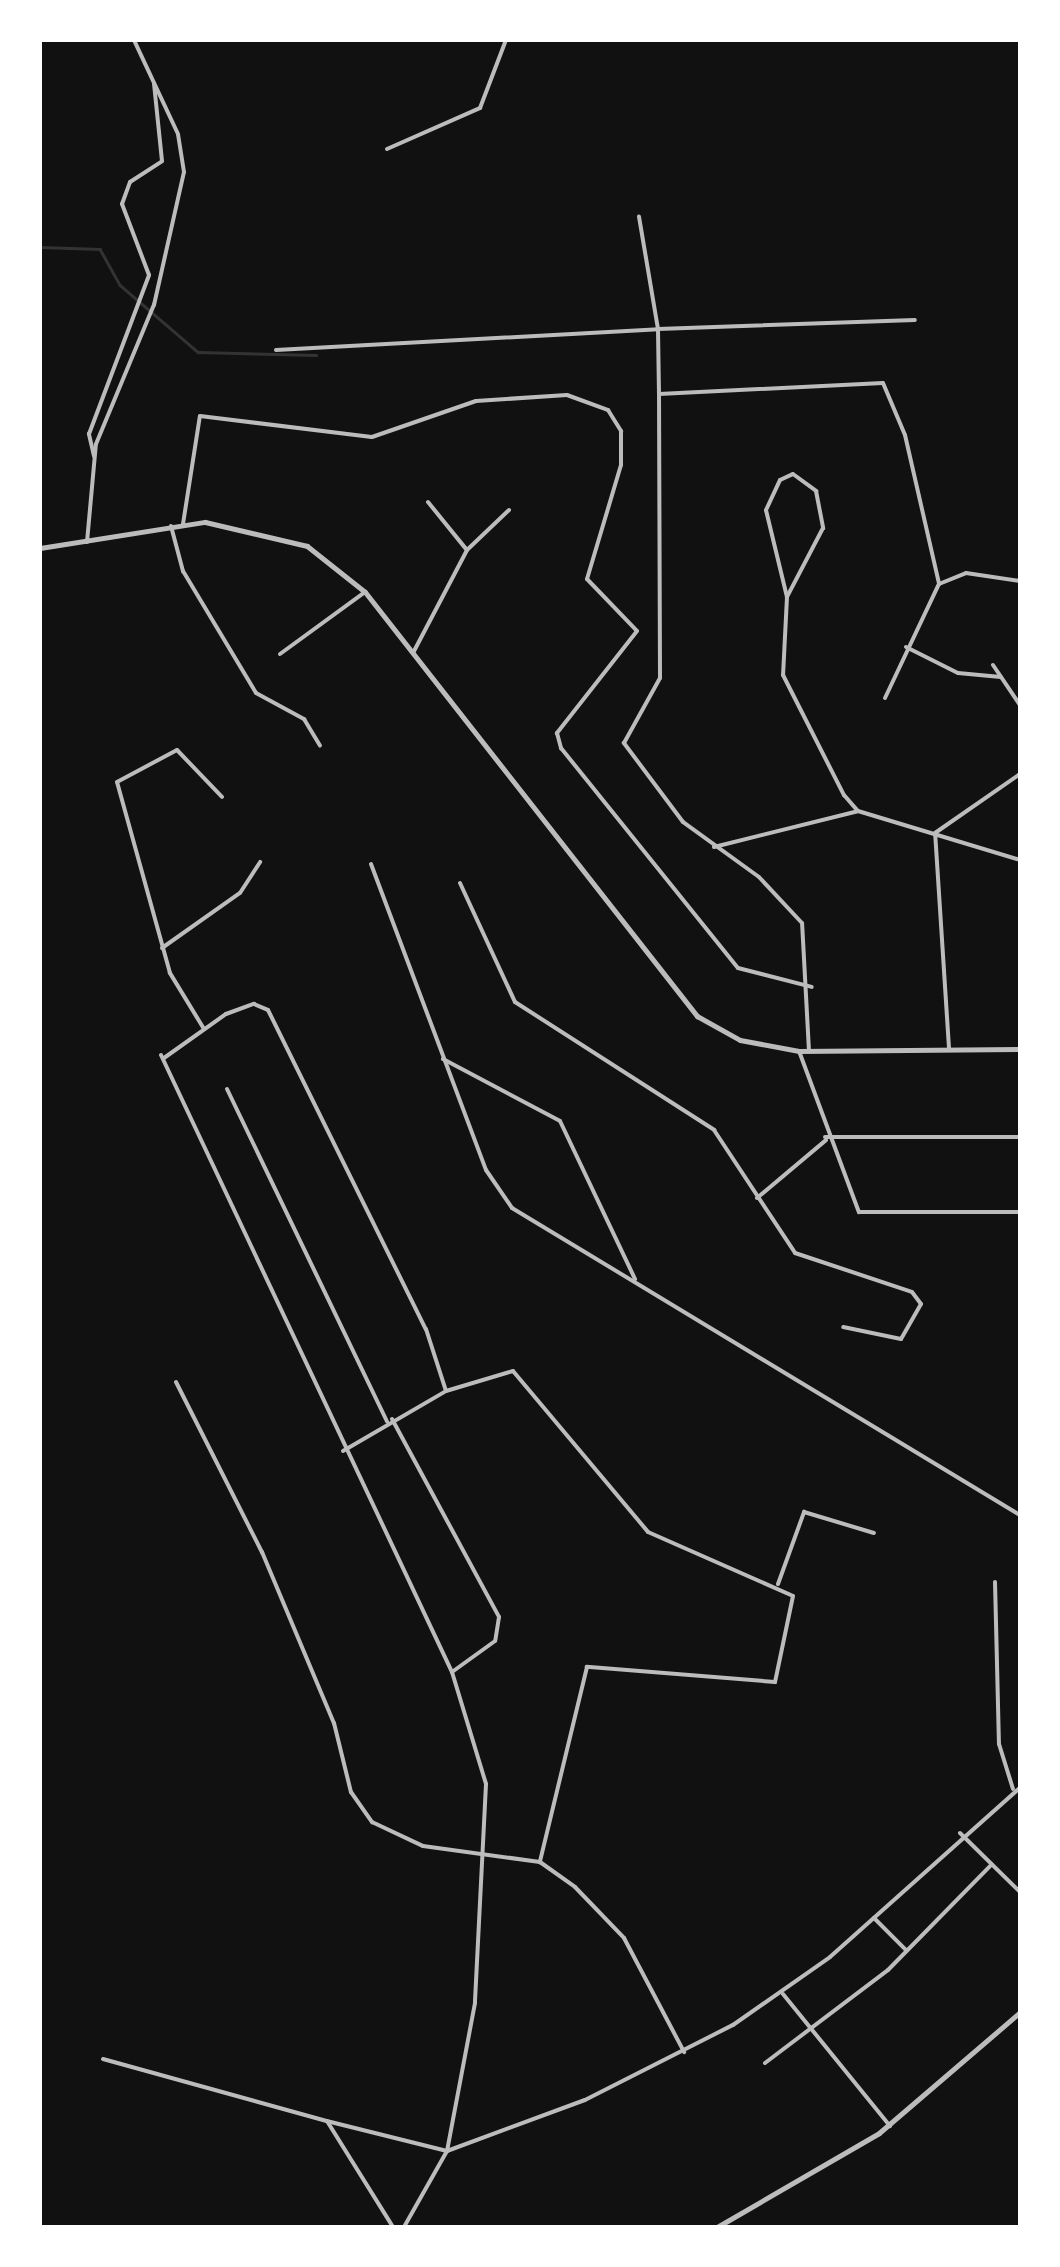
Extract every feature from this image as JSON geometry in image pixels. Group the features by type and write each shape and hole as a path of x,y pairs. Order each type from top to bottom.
{"street":[{"path":"87,542 94,456 154,305 184,172 154,82 134,40"},
{"path":"387,149 480,108 506,40"},
{"path":"94,456 89,434 142,300 149,264 122,204 130,182 162,162 154,82"},
{"path":"638,217 658,329 660,678 624,742 640,774 714,847 760,877 802,923 812,987 809,1050"},
{"path":"276,350 658,329 915,320"},
{"path":"659,394 883,383 939,584"},
{"path":"183,524 200,416 372,437 476,401 567,395 608,410 621,431 621,465 587,579 637,631 556,732 561,748 738,968 812,987"},
{"path":"786,597 823,528 816,490 793,474 780,480 766,510 786,597 784,686 858,811"},
{"path":"428,502 467,550"},
{"path":"412,654 467,550 509,510"},
{"path":"40,548 183,524 283,535 365,592 685,1005 740,1040 800,1051 1020,1050"},
{"path":"172,526 182,570 256,694 304,719 320,746"},
{"path":"885,698 906,646 939,584 966,573 1020,580"},
{"path":"280,654 365,592"},
{"path":"906,646 958,674 1002,677"},
{"path":"993,665 1020,705"},
{"path":"204,1029 162,948 117,782 176,750 222,797"},
{"path":"935,833 1020,774"},
{"path":"714,847 858,811 1020,860"},
{"path":"935,833 949,1048"},
{"path":"162,948 240,892 260,862"},
{"path":"371,864 443,1058 504,1199 1020,1516"},
{"path":"460,883 510,998 714,1130 783,1243 814,1266 912,1292 921,1304 901,1340 842,1327"},
{"path":"404,2227 446,2151 475,2003 485,1850 482,1758 452,1672 343,1451 162,1057 204,1029 254,1004 274,1017 426,1330 446,1390"},
{"path":"800,1051 826,1138 859,1212 1020,1212"},
{"path":"443,1058 566,1127 634,1278"},
{"path":"226,1090 390,1421 500,1617 495,1642 452,1672"},
{"path":"756,1198 826,1138 1020,1136"},
{"path":"343,1451 446,1390 518,1374 648,1532 778,1584 796,1603 775,1682 587,1667 540,1862"},
{"path":"176,1382 262,1552 334,1723 350,1792 396,1838 540,1862 624,1938 684,2052"},
{"path":"778,1584 804,1512 874,1534"},
{"path":"995,1582 999,1744 1013,1789"},
{"path":"103,2059 446,2151 684,2052 783,1994 874,1918 960,1833 1013,1789 1020,1788"},
{"path":"960,1833 1020,1892"},
{"path":"765,2062 908,1951 992,1864"},
{"path":"874,1918 908,1951"},
{"path":"783,1994 890,2126"},
{"path":"717,2227 890,2126 1020,2012"},
{"path":"327,2121 392,2227"}],"waterway":[{"path":"40,247 100,249 120,285 198,352 316,355"}]}
